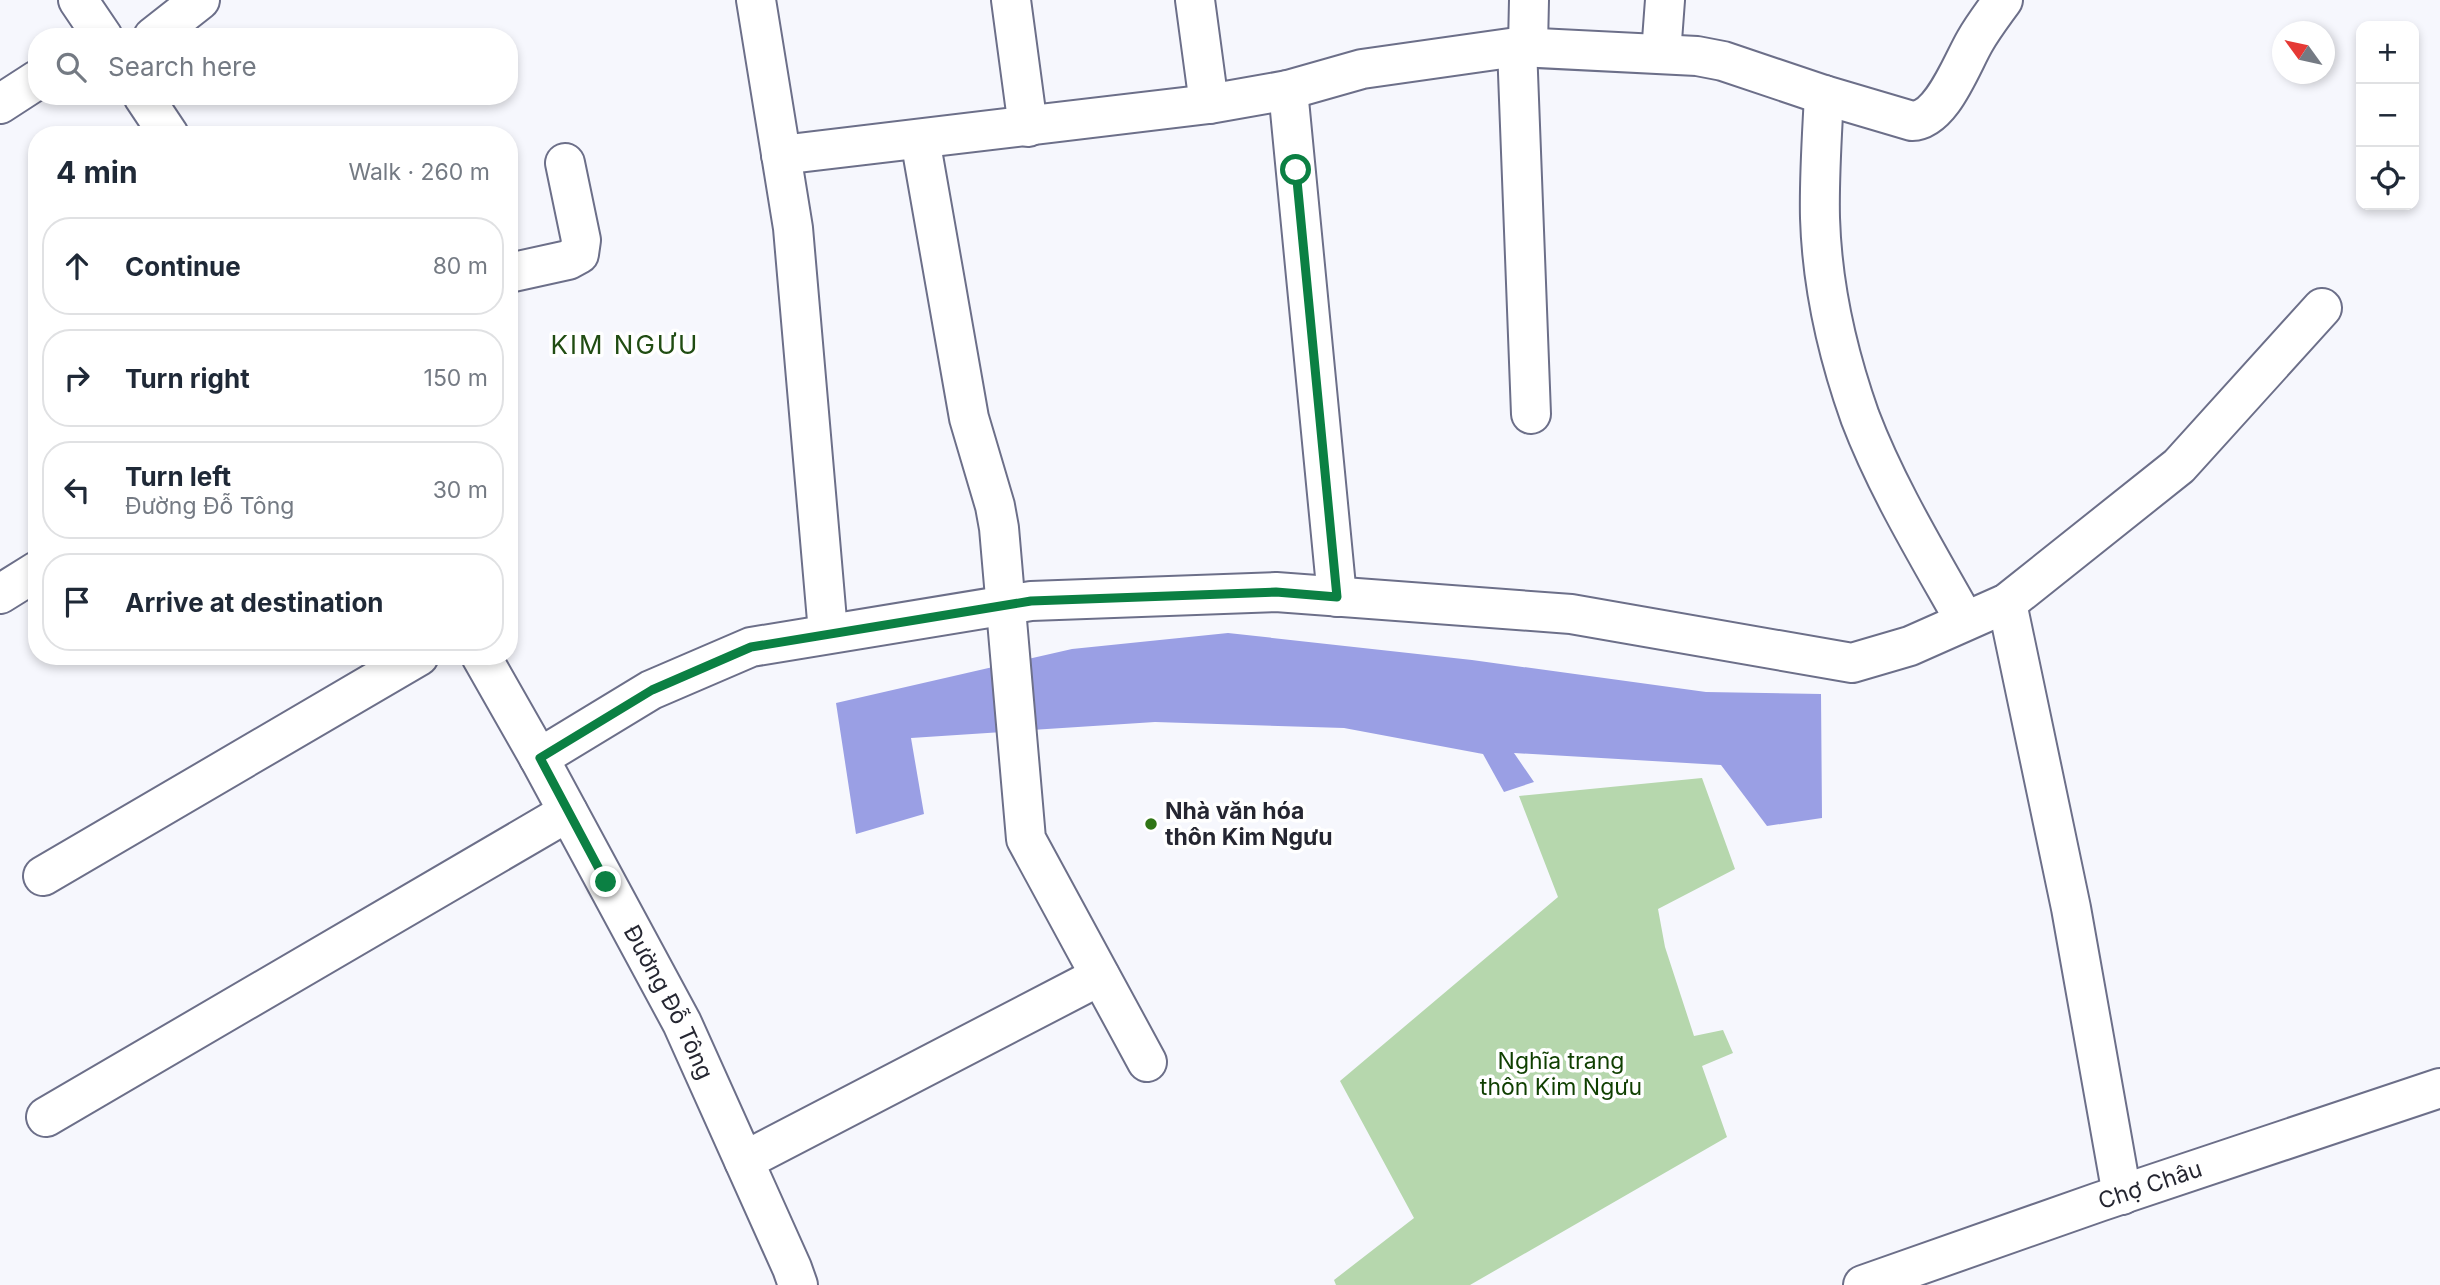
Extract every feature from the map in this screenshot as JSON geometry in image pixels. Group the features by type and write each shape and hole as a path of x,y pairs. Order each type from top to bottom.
{"street":[{"path":"78,0 97,28"},
{"path":"164,28 200,0"},
{"path":"756,0 793,228 828,632"},
{"path":"1011,0 1028,127"},
{"path":"1195,0 1209,104"},
{"path":"1530,0 1523,47 1531,414"},
{"path":"1661,54 1665,0"},
{"path":"781,155 1209,104 1288,90 1362,69 1523,47 1661,54 1723,61 1912,121 1930,115 1944,97 1975,41 2003,0"},
{"path":"0,104 28,86"},
{"path":"1288,90 1337,597"},
{"path":"1824,95 1820,219 1828,290 1839,345 1857,407 1873,447 1965,621"},
{"path":"149,105 163,126"},
{"path":"920,139 969,418 995,506 1008,618 1026,839 1147,1062"},
{"path":"518,271 568,260 579,254 580,240 565,163"},
{"path":"540,758 652,690 751,647 828,632 1008,618 1031,601 1276,592 1571,614 1852,663 1910,646 2007,603 2179,467 2322,308"},
{"path":"0,594 28,577"},
{"path":"2007,603 2071,908 2122,1195"},
{"path":"43,876 404,665"},
{"name":"Đường Đỗ Tông","path":"486,665 540,758 682,1023 798,1285"},
{"path":"46,1117 568,812"},
{"path":"744,1161 1100,976"},
{"name":"Chợ Châu","path":"1863,1285 2440,1088"}],"green space":[{"name":"Nghĩa trang thôn Kim Ngưu","path":"1702,778 1735,869 1658,909 1665,947 1694,1036 1723,1030 1733,1053 1702,1066 1727,1137 1470,1285 1336,1285 1334,1280 1414,1218 1340,1081 1558,897 1519,796"}],"water":[{"path":"1228,633 1472,660 1706,692 1821,694 1822,818 1767,826 1721,765 1514,753 1534,782 1504,792 1483,754 1344,728 1155,722 911,738 924,814 856,834 836,703 1072,649"}],"place":[{"name":"Nhà văn hóa thôn Kim Ngưu","path":"1151,824"}],"district":[{"name":"KIM NGƯU","path":"625,345"}],"route":[{"path":"606,882 540,758 652,690 751,647 828,632 1031,601 1276,592 1337,597 1296,170"}]}
